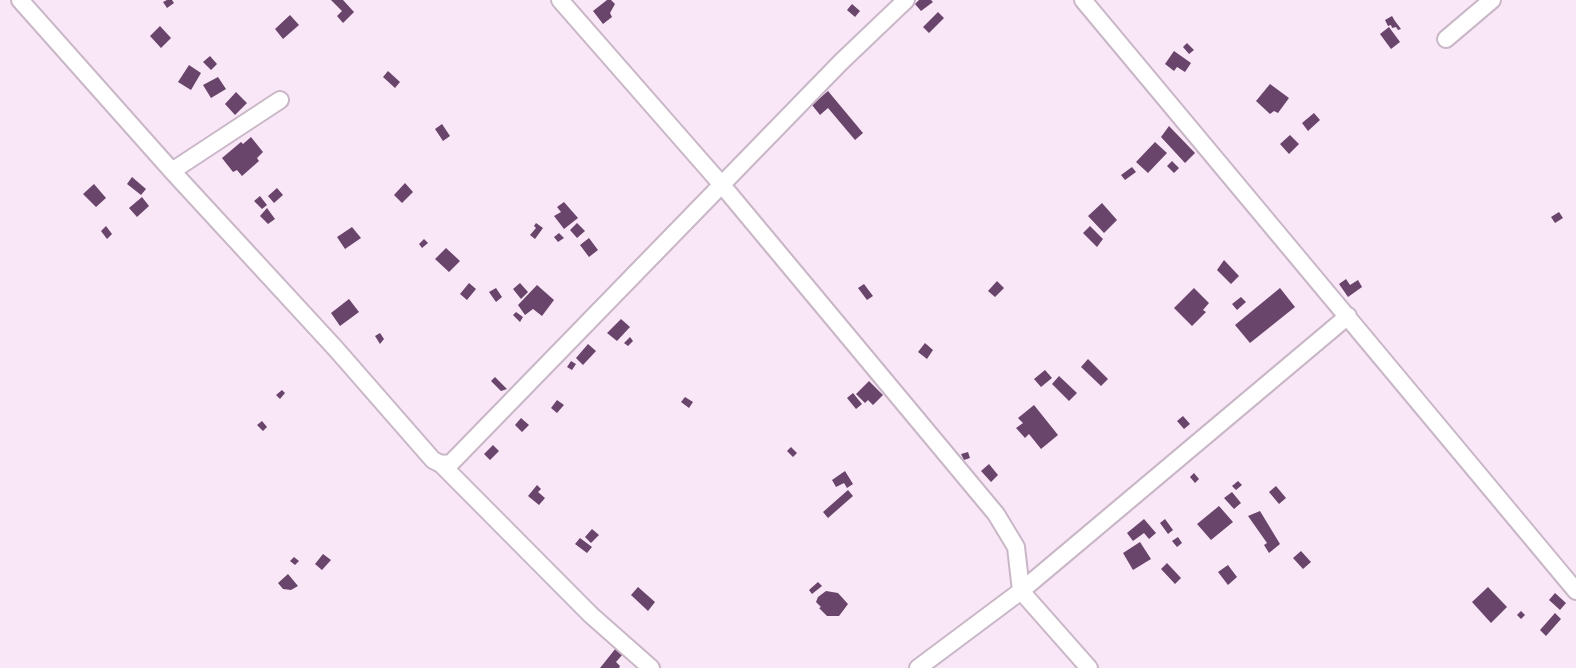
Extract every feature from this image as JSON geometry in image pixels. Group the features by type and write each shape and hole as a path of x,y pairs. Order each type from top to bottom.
{"street":[{"path":"20,0 172,171 336,349 433,460 441,464 591,615 651,668"},
{"path":"560,0 722,185 996,514 1016,547 1021,591 1089,668"},
{"path":"441,464 451,463 841,62 906,0"},
{"path":"1083,0 1576,591"},
{"path":"1446,39 1491,0"},
{"path":"172,171 280,100"},
{"path":"918,668 1021,591 1348,316"}],"building":[{"path":"172,0 174,3 167,8 163,2"},
{"path":"331,0 343,0 354,12 343,23 337,16 342,11"},
{"path":"607,0 615,4 610,13 612,17 603,24 593,11"},
{"path":"919,0 933,2 921,11 915,4"},
{"path":"852,4 860,11 855,17 847,10"},
{"path":"938,12 944,18 929,33 923,27"},
{"path":"290,15 299,25 283,39 275,29"},
{"path":"1392,16 1401,29 1388,26 1385,20"},
{"path":"160,26 171,38 161,48 150,36"},
{"path":"1389,27 1400,42 1391,49 1380,34"},
{"path":"1187,43 1194,50 1189,54 1183,47"},
{"path":"1174,51 1191,63 1185,72 1177,67 1174,71 1165,64"},
{"path":"210,56 217,64 211,70 203,62"},
{"path":"189,65 201,73 191,90 178,82"},
{"path":"388,71 400,82 395,88 383,77"},
{"path":"218,77 226,89 211,98 203,85"},
{"path":"1270,84 1289,98 1278,113 1274,111 1270,114 1256,101"},
{"path":"828,91 863,133 855,140 828,108 820,115 812,105"},
{"path":"236,92 247,103 235,115 225,104"},
{"path":"1314,113 1320,120 1308,131 1302,123"},
{"path":"442,124 450,136 443,141 435,129"},
{"path":"1169,126 1195,153 1185,163 1161,137"},
{"path":"1290,135 1299,144 1289,154 1280,144"},
{"path":"251,137 263,152 257,158 259,161 242,176 237,170 233,172 222,158 241,142 243,144"},
{"path":"1155,142 1167,153 1148,173 1136,162"},
{"path":"1172,161 1179,168 1174,173 1167,166"},
{"path":"1132,167 1136,172 1125,180 1121,175"},
{"path":"132,177 146,189 141,195 127,184"},
{"path":"405,183 413,192 402,203 394,195"},
{"path":"94,184 106,198 96,207 83,194"},
{"path":"277,188 283,195 274,203 268,196"},
{"path":"260,196 267,205 262,209 254,201"},
{"path":"142,197 149,206 137,217 129,208"},
{"path":"564,202 578,218 564,229 554,216 561,212 557,207"},
{"path":"1102,203 1117,220 1104,233 1088,216"},
{"path":"267,208 275,219 268,224 260,216"},
{"path":"1559,212 1563,218 1555,223 1551,217"},
{"path":"536,223 543,228 535,239 530,235 536,228 534,226"},
{"path":"577,223 585,231 577,238 570,230"},
{"path":"106,226 112,234 107,239 101,231"},
{"path":"1090,226 1103,239 1097,247 1083,233"},
{"path":"352,227 361,238 345,249 337,237"},
{"path":"559,233 564,238 558,242 554,237"},
{"path":"589,238 598,250 589,257 580,245"},
{"path":"424,239 428,243 422,248 419,244"},
{"path":"446,248 460,261 449,272 435,259"},
{"path":"1224,260 1239,276 1231,284 1217,270"},
{"path":"1346,279 1350,285 1358,280 1362,287 1348,297 1339,284"},
{"path":"997,281 1004,288 995,297 988,291"},
{"path":"469,283 476,289 467,300 460,294"},
{"path":"520,283 528,292 521,299 513,289"},
{"path":"864,284 873,296 867,300 858,288"},
{"path":"537,285 554,300 542,316 533,309 525,315 518,305"},
{"path":"496,288 502,297 496,302 489,292"},
{"path":"1194,288 1209,303 1203,310 1206,312 1192,326 1174,308"},
{"path":"1280,288 1295,307 1250,343 1235,325"},
{"path":"1241,297 1246,302 1237,310 1232,304"},
{"path":"349,299 359,312 340,326 331,313"},
{"path":"516,312 523,317 520,322 513,315"},
{"path":"621,319 630,327 617,341 607,333"},
{"path":"380,333 384,339 380,344 375,336"},
{"path":"630,337 633,341 628,346 624,343"},
{"path":"925,343 933,350 927,359 918,352"},
{"path":"588,344 596,351 583,365 576,358"},
{"path":"1088,359 1108,379 1101,386 1081,367"},
{"path":"571,361 576,364 572,370 567,367"},
{"path":"1045,370 1052,378 1041,387 1034,379"},
{"path":"1059,376 1077,393 1069,401 1052,384"},
{"path":"495,377 507,389 501,391 491,381"},
{"path":"869,381 883,395 873,405 868,400 865,403 856,394"},
{"path":"282,390 285,393 280,399 276,395"},
{"path":"853,393 862,404 856,409 847,398"},
{"path":"685,397 693,402 689,408 681,402"},
{"path":"557,400 564,405 557,413 551,408"},
{"path":"1034,405 1058,435 1041,449 1029,434 1025,438 1016,428 1023,423 1018,418"},
{"path":"1183,416 1190,424 1184,429 1177,421"},
{"path":"521,418 529,425 522,432 515,425"},
{"path":"262,421 267,427 263,431 257,425"},
{"path":"493,445 499,451 490,460 484,454"},
{"path":"791,447 797,453 793,457 787,451"},
{"path":"968,452 970,458 964,460 961,454"},
{"path":"989,464 998,475 991,482 981,471"},
{"path":"845,471 853,484 847,488 844,483 836,487 832,480"},
{"path":"1194,473 1199,479 1195,483 1190,477"},
{"path":"1238,481 1242,485 1236,490 1232,486"},
{"path":"537,485 541,489 538,492 545,498 539,505 528,496"},
{"path":"1276,486 1286,498 1279,504 1269,492"},
{"path":"848,490 853,496 828,518 823,512"},
{"path":"1232,492 1241,503 1234,509 1224,498"},
{"path":"1219,506 1233,522 1211,540 1197,524"},
{"path":"1260,511 1280,544 1269,553 1264,545 1267,543 1248,516"},
{"path":"1144,519 1156,533 1149,539 1144,533 1133,541 1127,533"},
{"path":"1165,519 1173,530 1168,534 1160,523"},
{"path":"592,529 599,535 591,543 585,537"},
{"path":"1178,537 1182,543 1177,547 1172,541"},
{"path":"580,538 592,547 587,553 575,544"},
{"path":"1140,542 1151,559 1133,570 1123,553"},
{"path":"1301,551 1311,562 1303,569 1293,558"},
{"path":"323,554 331,560 322,570 315,564"},
{"path":"294,557 299,561 295,565 290,561"},
{"path":"1167,563 1181,578 1175,584 1161,569"},
{"path":"1228,565 1237,577 1228,585 1218,572"},
{"path":"288,574 298,586 291,590 283,589 278,583"},
{"path":"818,582 822,586 812,594 809,590"},
{"path":"638,587 655,602 648,611 631,595"},
{"path":"1488,587 1507,607 1491,623 1472,602"},
{"path":"826,591 838,593 848,604 839,616 827,616 819,608 821,607 816,602 818,597"},
{"path":"1555,593 1566,603 1560,610 1549,600"},
{"path":"1521,611 1525,615 1521,619 1517,615"},
{"path":"1555,613 1561,619 1546,636 1540,630"},
{"path":"616,648 623,654 616,662 619,668 600,668"}]}
